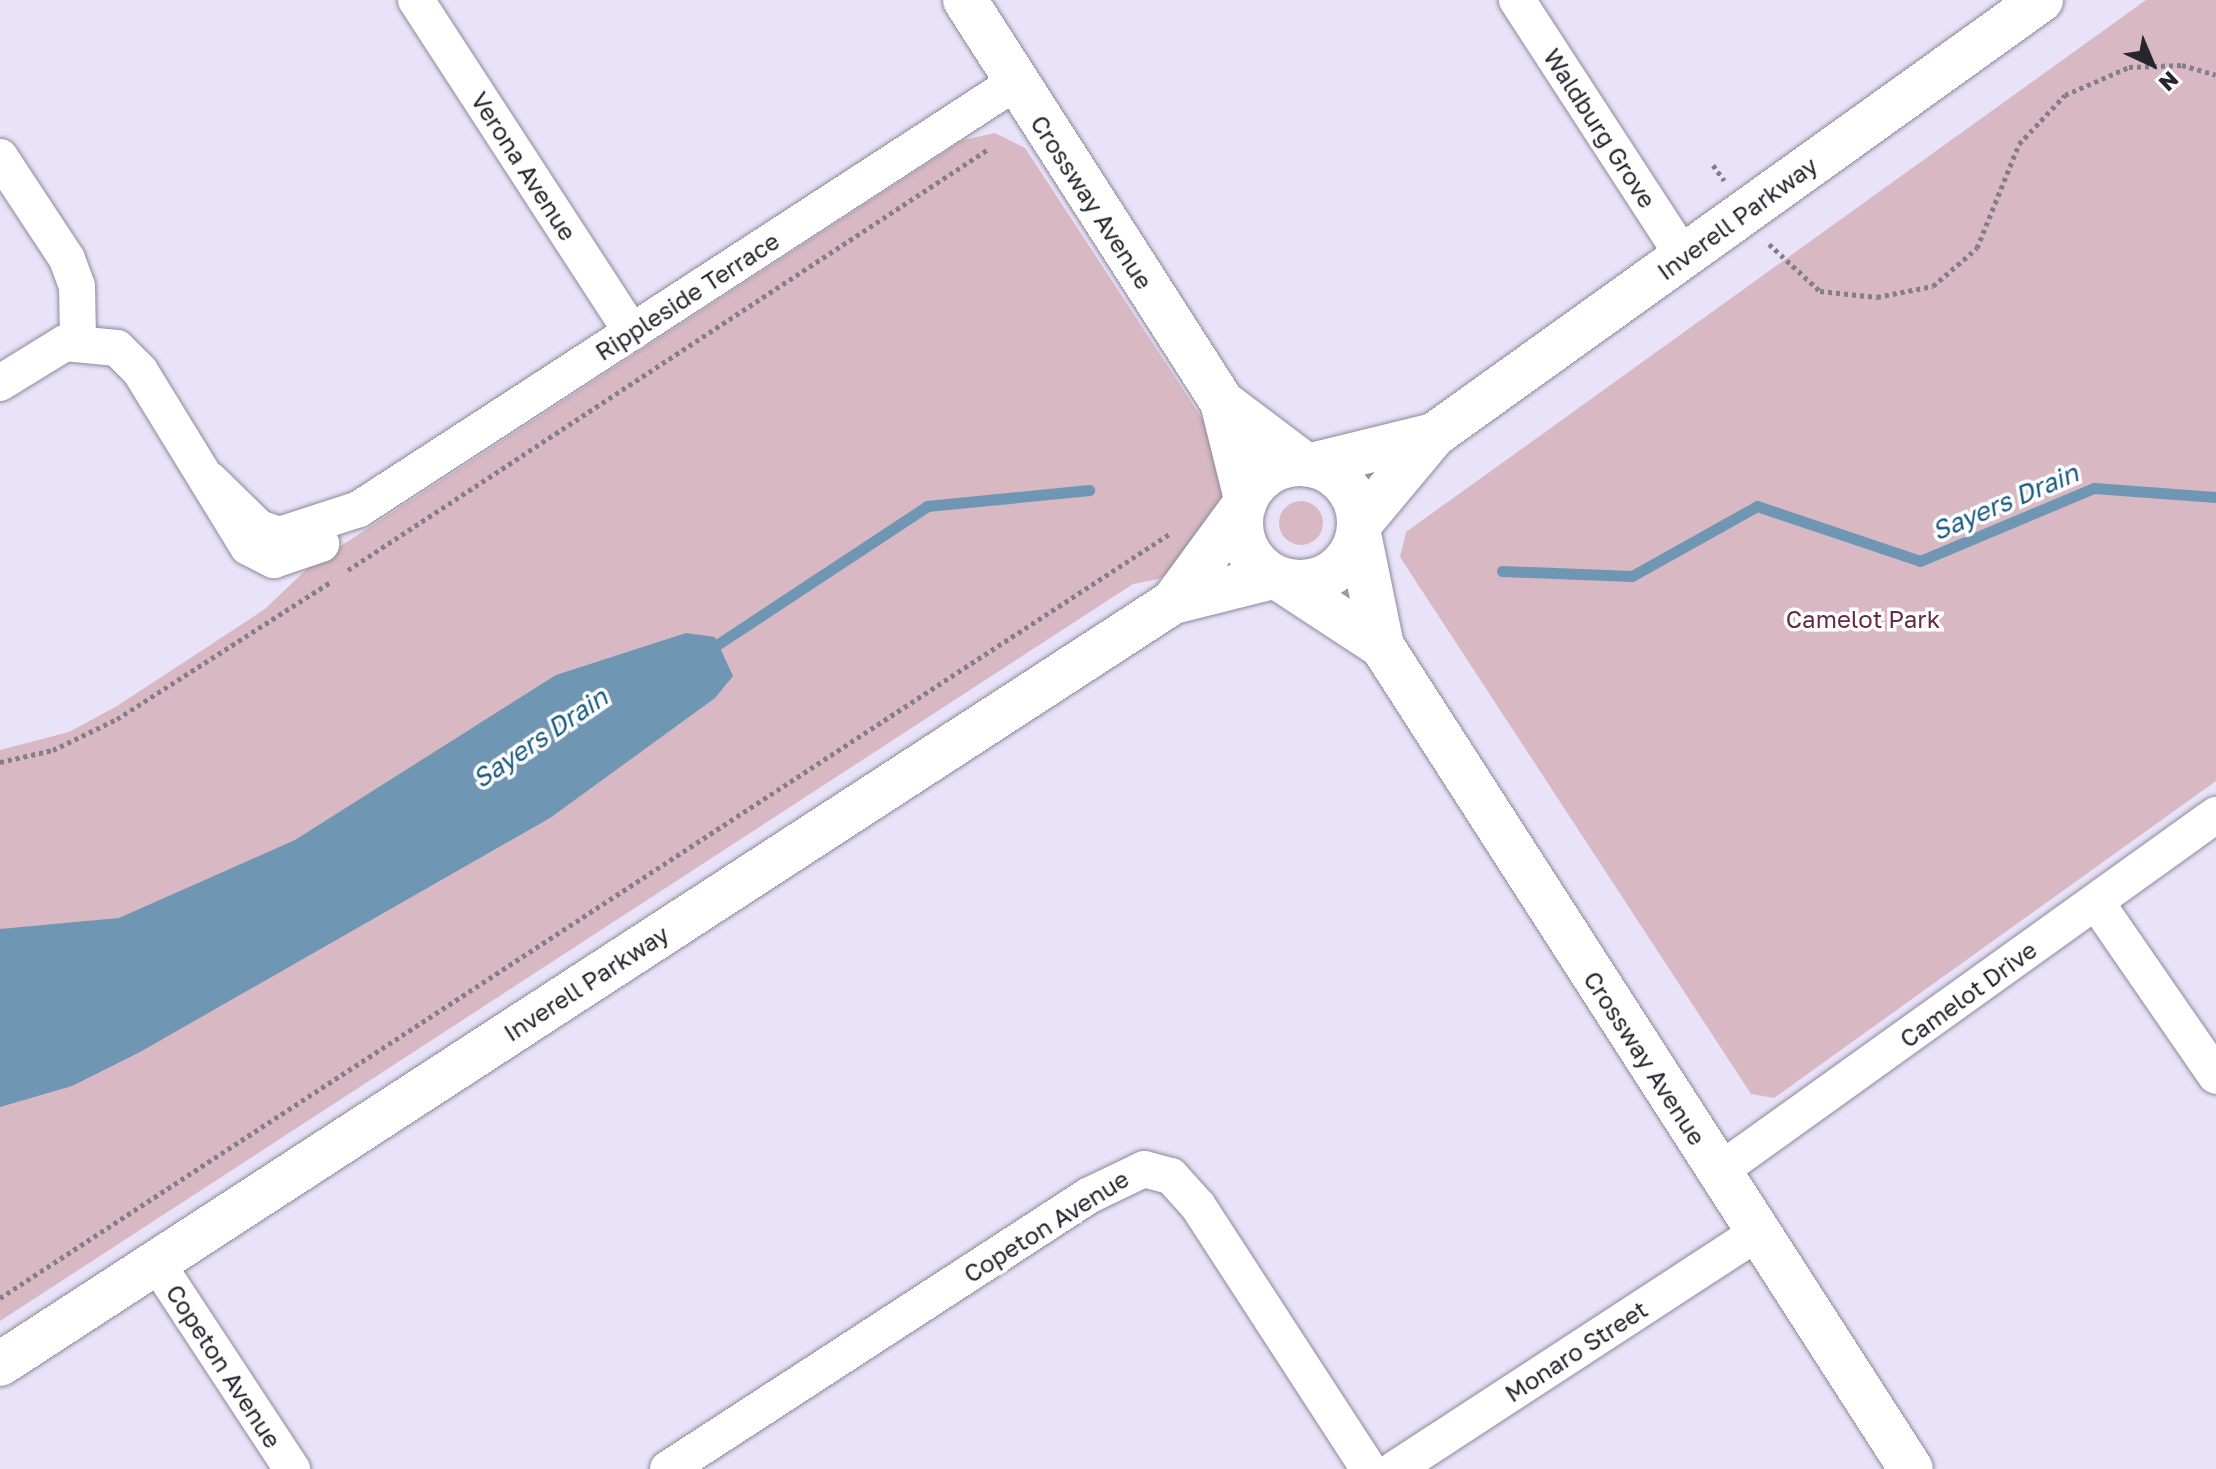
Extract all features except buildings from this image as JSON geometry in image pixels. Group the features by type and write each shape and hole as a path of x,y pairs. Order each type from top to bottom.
{"street":[{"name":"Verona Avenue","path":"416,0 632,332"},
{"name":"Crossway Avenue","path":"965,0 1222,402 1245,502"},
{"name":"Waldburg Grove","path":"1517,0 1683,256"},
{"name":"Inverell Parkway","path":"1359,530 1434,435 2041,0"},
{"name":"Rippleside Terrace","path":"78,340 106,343 129,358 210,480 259,528 279,535 359,509 1016,82"},
{"path":"0,157 67,259 77,286 78,340 0,383"},
{"name":"Crossway Avenue","path":"1222,402 1308,465"},
{"name":"Inverell Parkway","path":"1308,465 1434,435"},
{"path":"1308,465 1347,486 1359,530 1352,553 1321,579 1277,578 1243,538 1245,502 1269,472 1308,465"},
{"name":"Inverell Parkway","path":"1173,602 1245,502"},
{"name":"Crossway Avenue","path":"1359,530 1382,646 1911,1469"},
{"name":"Crossway Avenue","path":"1277,578 1382,646"},
{"name":"Inverell Parkway","path":"0,1364 1173,602 1277,578"},
{"name":"Camelot Drive","path":"1718,1172 2216,815"},
{"path":"2096,902 2216,1076"},
{"name":"Copeton Avenue","path":"668,1469 1088,1196 1144,1169 1171,1176 1198,1206 1369,1469"},
{"name":"Monaro Street","path":"1395,1469 1757,1233"},
{"name":"Copeton Avenue","path":"156,1262 292,1469"}],"path":[{"path":"1713,165 1795,275 1820,291 1911,293 1964,265 2000,202 2019,144 2065,95 2129,67 2182,65 2216,75"},
{"path":"0,762 53,750 117,719 987,150"},
{"path":"0,1298 1180,527"}],"green space":[{"name":"Camelot Park","path":"2146,0 2216,0 2216,781 1774,1098 1751,1094 1400,557 1406,532"},
{"path":"995,133 1025,148 1207,426 1225,499 1189,559 1159,579 1133,584 0,1321 0,750 69,732 117,706 265,609 310,566 963,140"},
{"path":"1301,501 1316,508 1323,523 1316,538 1301,545 1286,538 1279,523 1286,508"}],"water":[{"path":"686,633 715,637 733,676 715,698 550,818 140,1052 72,1086 0,1107 0,929 119,918 295,840 556,675"}],"waterway":[{"name":"Sayers Drain","path":"1502,571 1632,576 1757,506 1920,561 2094,488 2216,497"},
{"name":"Sayers Drain","path":"709,650 927,506 1089,490"}]}
